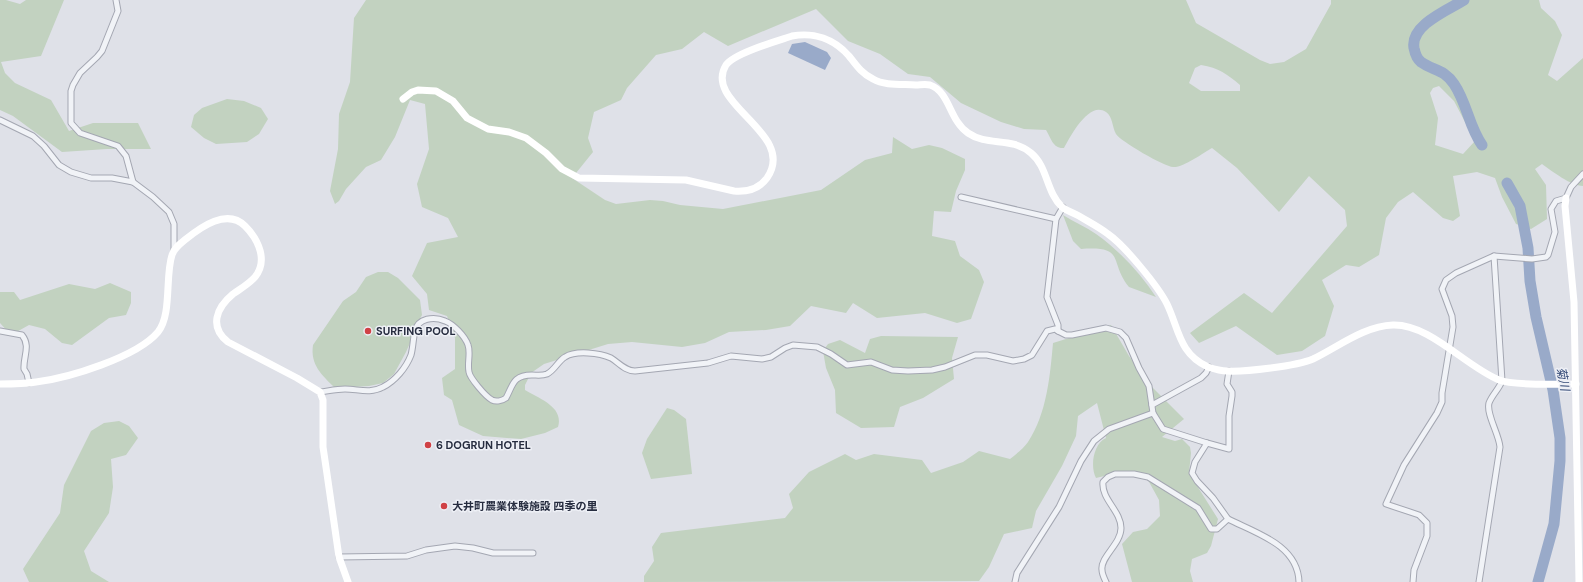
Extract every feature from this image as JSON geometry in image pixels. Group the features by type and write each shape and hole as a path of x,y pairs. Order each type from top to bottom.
{"street":[{"path":"116,0 118,11 102,50 98,57 80,73 71,91 71,123 80,133 118,146 126,156 133,182"},
{"path":"403,99 412,92 418,90 436,91 453,101 467,118 488,129 509,132 526,138 546,153 562,170 579,178 686,180 741,192 756,188 766,180 771,169 773,156 767,140 724,89 722,75 726,66 737,56 792,36 801,34 815,35 836,44 848,55 864,74 879,82 928,84 936,88 946,100 952,116 958,125 966,133 975,138 983,141 1013,143 1030,152 1042,165 1050,189 1063,208 1109,234 1121,244 1160,293 1167,306 1180,340 1187,350 1196,360 1210,367 1229,371 1305,362 1368,330 1389,325 1412,328 1428,335 1448,349 1502,381 1576,384"},
{"path":"0,120 33,136 44,146 59,165 71,172 91,178 112,178 133,182 153,197 169,212 174,224 174,250 170,267 164,318 163,324 156,335 138,347 102,364 49,380 29,383 0,384"},
{"path":"1579,582 1574,302 1565,206 1566,198 1571,187 1583,174"},
{"path":"960,197 1056,219"},
{"path":"1413,582 1414,570 1427,536 1428,523 1419,515 1386,504 1404,465 1437,413 1442,402 1448,349 1453,327 1452,316 1442,289 1443,284 1456,273 1494,256 1532,259 1546,257 1548,255 1555,232 1551,208 1556,201 1566,198"},
{"path":"1058,331 1058,325 1047,297 1056,219 1063,208"},
{"path":"174,250 193,233 218,220 237,221 245,226 254,238 261,252 261,267 255,277 233,294 224,304 217,318 218,333 228,342 298,378 320,392 324,412 323,447 339,557 348,582"},
{"path":"1480,582 1500,447 1488,406 1492,397 1500,388 1502,381 1494,256"},
{"path":"320,392 345,389 368,392 379,389 388,384 404,367 409,359 418,325 425,320 433,318 448,323 464,338 468,345 468,370 470,376 488,397 498,401 506,398 513,382 519,377 547,374 563,358 578,354 605,356 626,369 635,371 708,363 731,356 762,359 771,357 790,346 809,346 817,347 826,351 847,365 871,362 892,370 938,370 975,355 987,355 1013,361 1024,359 1032,355 1047,332 1055,329 1072,335 1106,328 1120,332 1126,338 1139,368 1149,386 1153,413 1163,428 1207,444 1229,449 1229,416 1232,392 1228,384 1229,371"},
{"path":"0,331 22,335 24,337 27,346 24,369 29,383"},
{"path":"1152,405 1201,378 1210,367"},
{"path":"1015,582 1017,573 1059,508 1081,461 1094,441 1109,429 1153,413"},
{"path":"1207,444 1195,462 1192,473 1197,481 1213,498 1228,519 1276,542 1286,551 1297,571 1299,582"},
{"path":"1106,582 1102,566 1116,544 1121,529 1120,521 1102,487 1103,482 1108,477 1115,474 1134,474 1148,477 1198,508 1211,528 1214,530 1228,519"},
{"path":"339,557 407,556 426,550 455,546 473,548 493,553 533,553"}],"green space":[{"path":"0,0 20,4 26,0 64,0 41,56 1,62 5,73 15,83 51,100 69,131 93,123 138,123 151,149 107,149 62,152 13,116 0,110"},
{"path":"366,0 1186,0 1196,23 1260,60 1270,64 1284,62 1306,49 1331,4 1331,0 1539,0 1541,8 1555,21 1562,35 1548,75 1557,81 1583,58 1583,186 1567,181 1542,164 1535,169 1546,185 1547,219 1531,229 1516,224 1502,197 1495,178 1477,172 1453,176 1460,216 1453,221 1443,218 1413,192 1398,202 1386,218 1379,255 1359,267 1346,265 1322,280 1334,306 1325,336 1302,351 1277,355 1236,326 1199,343 1190,333 1244,293 1272,313 1347,226 1345,210 1309,176 1279,212 1237,168 1212,148 1182,165 1177,167 1168,166 1125,142 1116,134 1108,114 1100,110 1093,111 1081,121 1064,148 1057,147 1046,130 1024,129 1001,122 961,103 930,77 908,74 880,54 848,41 816,9 728,46 704,32 682,49 656,55 627,88 621,100 594,112 588,138 593,152 572,178 605,200 616,204 650,200 680,205 723,209 821,190 865,160 892,153 893,137 912,149 929,145 942,148 965,159 965,170 956,191 951,212 934,211 932,236 955,241 960,256 979,270 984,282 971,319 957,323 925,313 877,318 853,303 846,313 811,306 790,326 766,330 729,332 705,343 682,347 632,342 608,344 544,364 531,373 525,385 525,390 544,400 554,409 559,420 558,427 545,433 521,439 483,436 459,425 452,400 444,395 442,378 455,369 455,338 447,316 429,310 427,294 412,276 427,243 458,237 448,218 422,207 417,184 429,149 425,104 410,100 395,137 381,160 366,167 346,189 339,201 335,204 330,191 338,149 339,114 350,82 354,18","holes":["1201,65 1213,68 1227,75 1240,85 1240,91 1201,91 1189,83 1195,68","1439,86 1454,101 1475,141 1463,154 1435,145 1438,118 1430,93 1433,88"]},
{"path":"227,99 244,101 261,108 268,119 259,134 247,142 216,144 204,138 191,127 194,115 202,108"},
{"path":"1063,215 1092,231 1121,255 1143,279 1156,297 1129,287 1111,253 1105,250 1081,249 1073,241"},
{"name":"SURFING POOL","path":"378,272 388,272 398,278 420,300 422,315 412,332 410,343 394,374 383,383 369,386 335,388 315,364 313,358 313,345 343,301 356,292 366,277"},
{"path":"110,283 131,292 131,303 126,315 109,318 72,345 62,343 45,329 29,325 11,335 0,323 0,292 14,292 20,300 69,284 95,289"},
{"path":"1111,325 1129,356 1153,388 1184,419 1162,437 1175,441 1182,439 1190,447 1191,453 1189,473 1218,519 1211,546 1207,553 1192,559 1190,571 1193,582 1132,582 1122,544 1133,532 1147,529 1160,516 1159,500 1148,480 1125,471 1096,478 1093,468 1094,456 1098,445 1106,438 1097,403 1078,416 1076,436 1062,466 1036,511 1032,528 1004,534 989,567 979,581 644,582 644,576 654,561 652,547 661,533 785,518 793,508 789,494 809,472 845,454 856,460 874,454 922,460 931,473 963,462 979,451 1010,459 1028,442 1040,419 1049,381 1053,343"},
{"path":"881,336 958,337 952,358 954,379 923,398 900,407 894,427 861,428 836,413 835,390 826,368 823,351 828,344 840,340 865,353 870,339"},
{"path":"667,408 674,410 686,419 692,474 651,479 642,453 647,439"},
{"path":"119,421 129,426 138,438 126,455 111,459 113,487 109,513 84,551 91,571 109,582 29,582 23,569 60,513 64,485 91,431 104,423"}],"water":[{"path":"805,42 827,52 831,58 825,70 788,53 792,44"}],"waterway":[{"name":"菊川","path":"1464,0 1424,25 1414,40 1414,48 1416,56 1420,61 1443,73 1454,84 1462,99 1474,131 1482,145"},
{"name":"菊川","path":"1507,183 1520,206 1528,248 1530,281 1536,317 1553,390 1560,438 1560,461 1554,524 1538,582"}],"place":[{"name":"SURFING POOL","path":"368,331"},
{"name":"6 DOGRUN HOTEL","path":"428,445"},
{"name":"大井町農業体験施設 四季の里","path":"444,506"}]}
